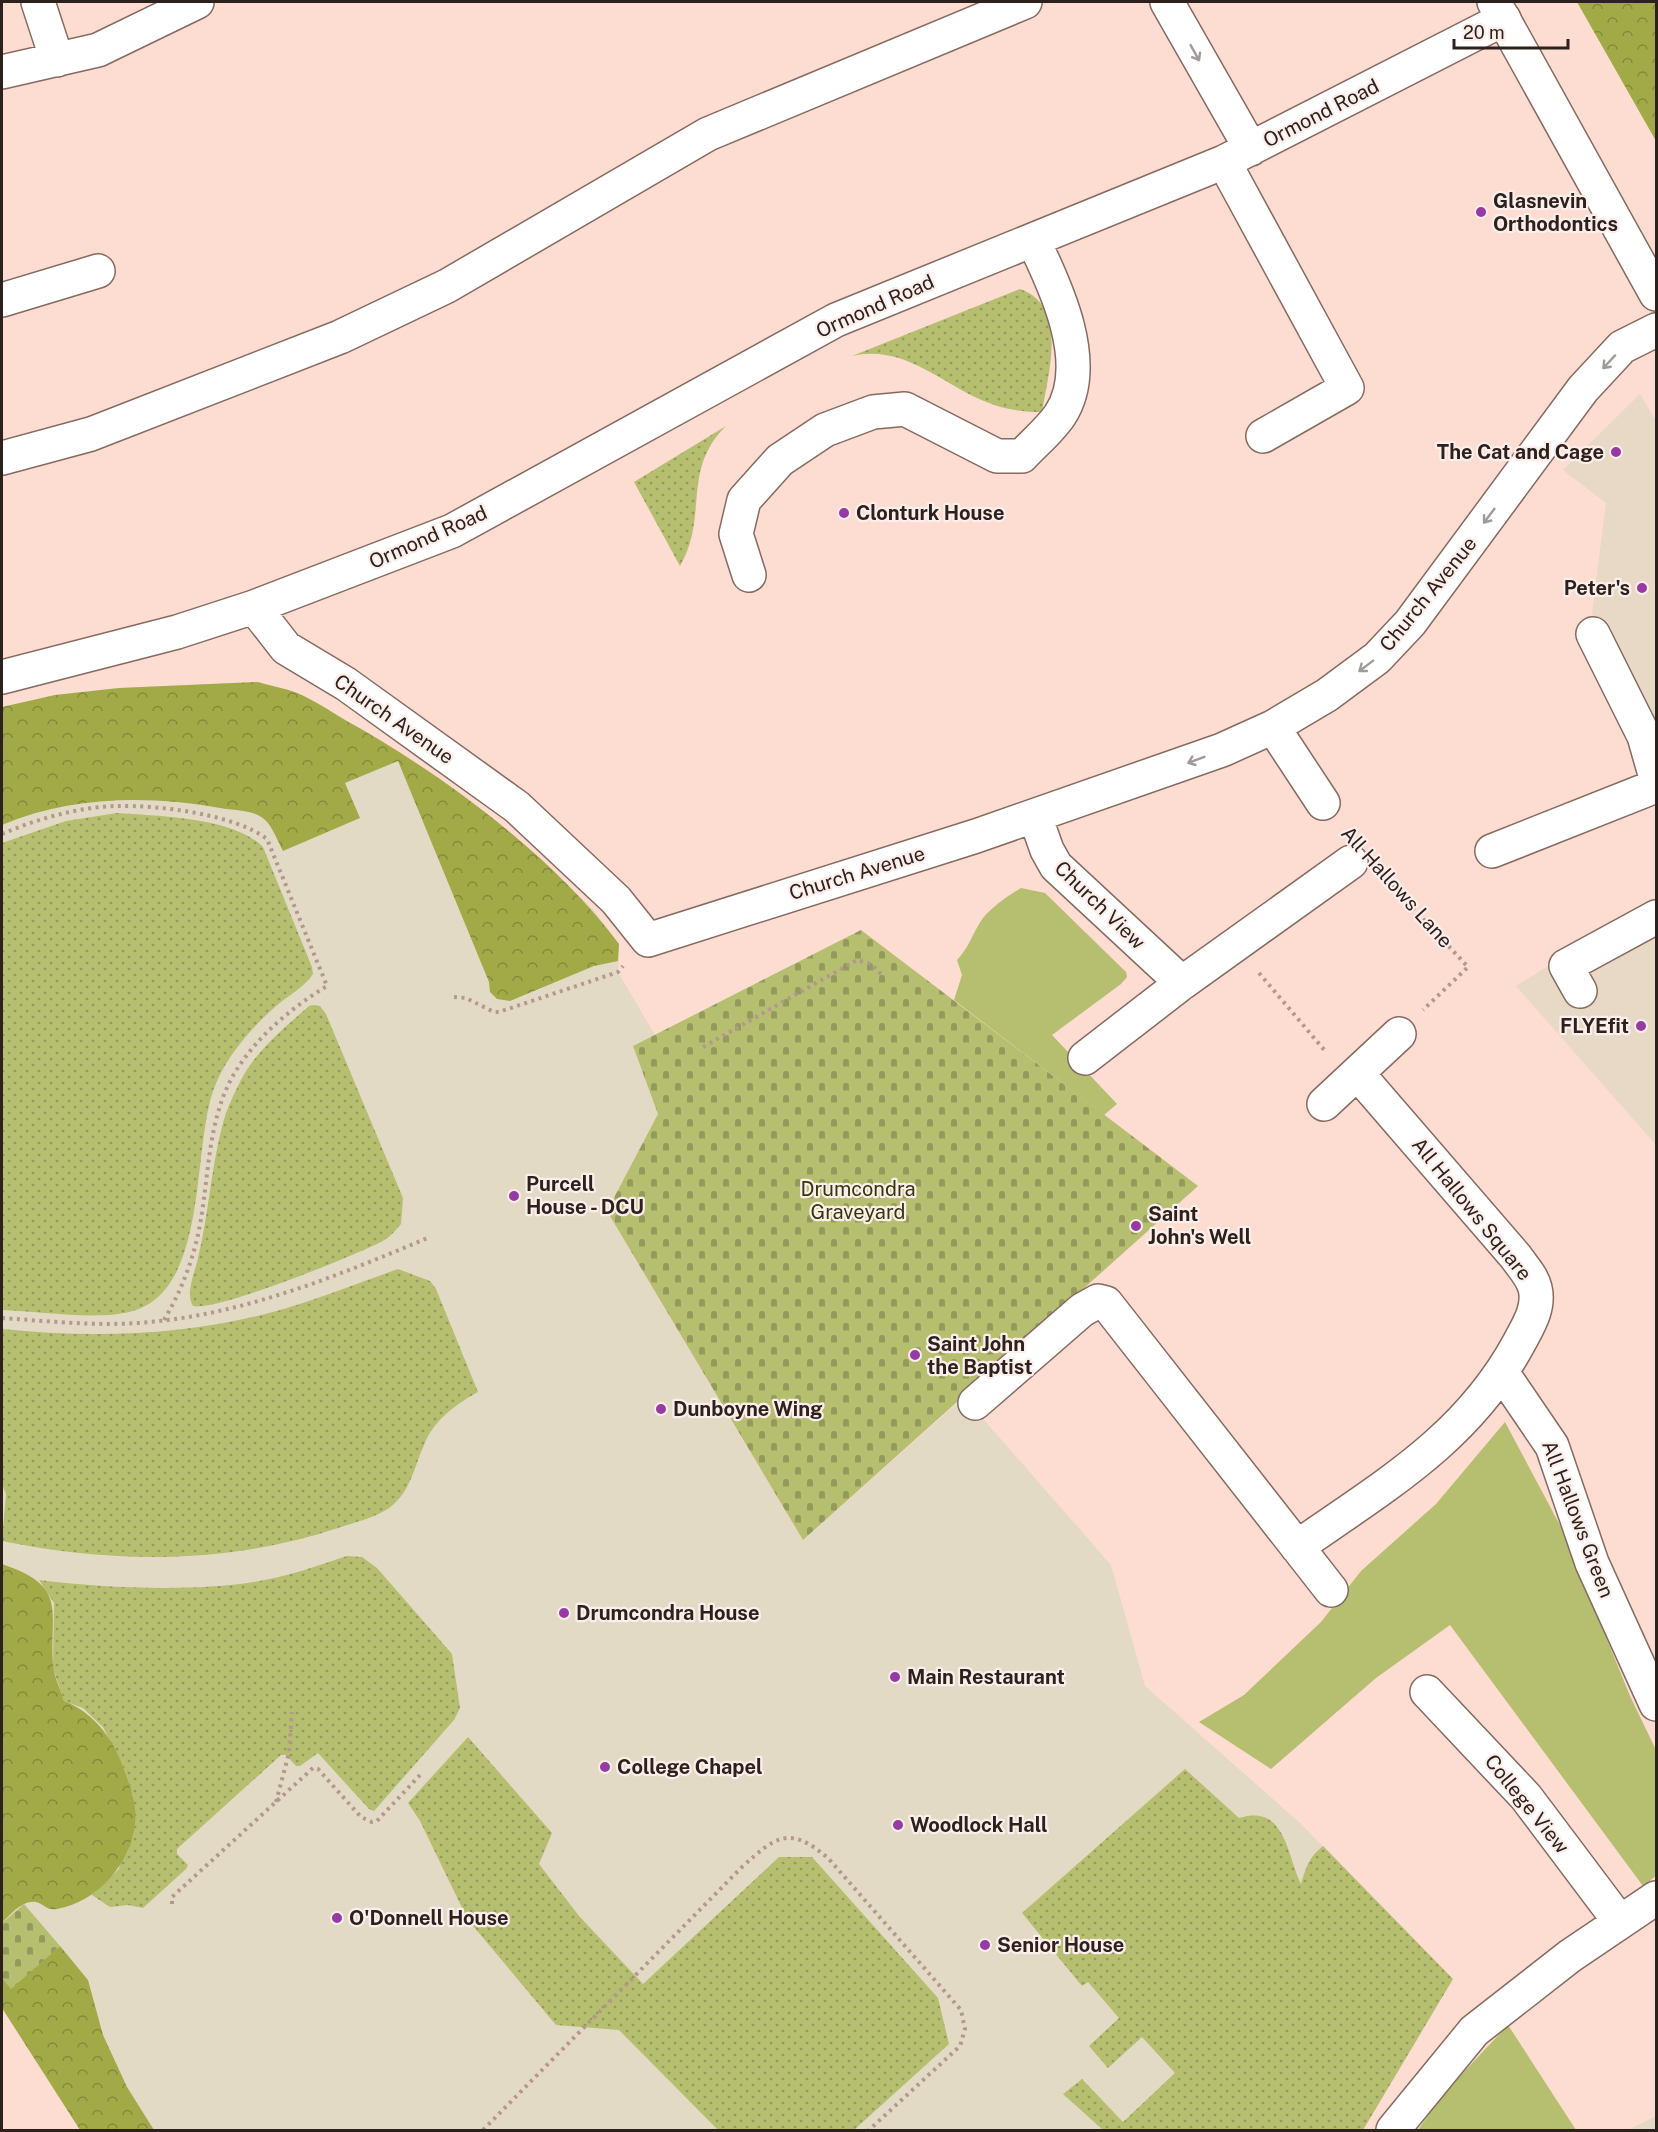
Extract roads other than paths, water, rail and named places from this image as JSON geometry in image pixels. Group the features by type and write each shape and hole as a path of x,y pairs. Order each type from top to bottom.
{"street":[{"path":"38,2 57,60"},
{"path":"2,72 98,50 197,2"},
{"path":"2,458 91,434 340,337 447,286 708,134 1025,2"},
{"path":"1167,2 1347,388 1263,436"},
{"path":"1499,10 1656,294"},
{"name":"Ormond Road","path":"254,607 452,531 836,320 1237,156 1499,10"},
{"path":"749,574 736,534 744,500 780,460 825,430 873,412 905,409 997,456 1022,456 1060,414 1074,376 1068,324 1033,240"},
{"path":"2,300 98,271"},
{"name":"Church Avenue","path":"254,607 286,648 365,697 516,807 616,900 648,940 1147,778 1273,727 1327,695 1377,658 1410,623 1583,390 1622,347 1656,330"},
{"path":"2,677 177,632 254,607"},
{"path":"1593,634 1644,736 1656,778"},
{"path":"1273,727 1323,803"},
{"path":"1492,851 1656,786"},
{"name":"Church View","path":"1035,816 1047,850 1068,879 1182,983"},
{"path":"1085,1058 1235,945 1364,866"},
{"path":"1580,991 1566,966 1656,917"},
{"path":"1324,1104 1344,1066 1399,1034"},
{"name":"All Hallows Square","path":"1297,1547 1444,1441 1503,1374 1532,1319 1536,1302 1535,1287 1516,1257 1344,1066"},
{"path":"975,1403 1082,1310 1098,1301 1106,1303 1331,1590"},
{"name":"All Hallows Green","path":"1503,1374 1552,1446 1592,1563 1656,1704"},
{"name":"College View","path":"1427,1692 1526,1797 1620,1922"},
{"path":"1393,2130 1474,2031 1570,1956 1656,1898"}],"place":[{"name":"Glasnevin Orthodontics","path":"1481,212"},
{"name":"The Cat and Cage","path":"1616,452"},
{"name":"Clonturk House","path":"844,513"},
{"name":"Peter's","path":"1642,588"},
{"name":"FLYEfit","path":"1641,1026"},
{"name":"Purcell House - DCU","path":"514,1196"},
{"name":"Saint John's Well","path":"1136,1226"},
{"name":"Saint John the Baptist","path":"915,1355"},
{"name":"Dunboyne Wing","path":"661,1409"},
{"name":"Drumcondra House","path":"564,1613"},
{"name":"Main Restaurant","path":"895,1677"},
{"name":"College Chapel","path":"605,1767"},
{"name":"Woodlock Hall","path":"898,1825"},
{"name":"O'Donnell House","path":"337,1918"},
{"name":"Senior House","path":"985,1945"}],"park label":[{"name":"Drumcondra Graveyard","path":"858,1200"}]}
